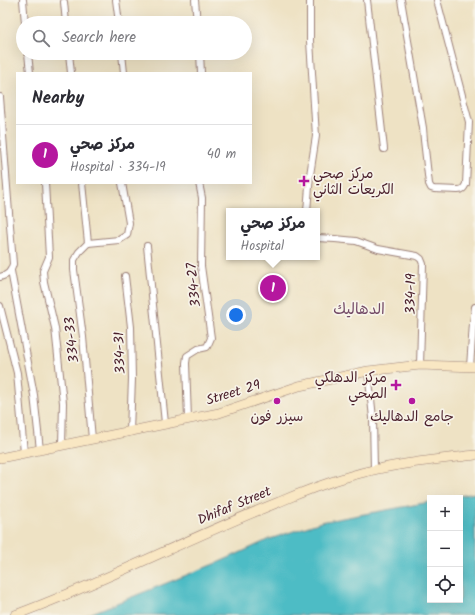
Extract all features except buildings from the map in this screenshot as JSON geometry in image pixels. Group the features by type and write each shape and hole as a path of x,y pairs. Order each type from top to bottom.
{"street":[{"path":"23,0 24,16"},
{"path":"116,0 118,16"},
{"path":"195,0 196,16"},
{"path":"307,208 310,175 316,136 310,41 310,1 317,0"},
{"path":"367,0 384,149"},
{"path":"401,0 423,128 429,184 431,188 440,190 462,190 466,184 469,122 437,0"},
{"path":"64,2 65,16"},
{"path":"29,60 30,72"},
{"path":"70,60 71,72"},
{"path":"123,60 124,72"},
{"path":"201,60 201,72"},
{"path":"0,97 13,264 11,271 34,395 40,450"},
{"path":"469,122 475,126"},
{"path":"45,184 49,257 43,271 54,328 63,404 62,445"},
{"path":"82,184 88,243 119,240 127,235 128,223 122,184"},
{"name":"334-27","path":"188,419 187,356 198,349 207,347 211,338 201,266 202,198 199,184"},
{"name":"334-19","path":"320,238 356,241 378,249 417,256 421,259 420,365"},
{"name":"334-33","path":"88,243 79,252 74,260 74,270 83,337 92,439"},
{"path":"147,246 165,424"},
{"path":"0,277 7,275 11,271"},
{"name":"334-31","path":"126,276 131,327 132,379 130,431"},
{"path":"0,306 17,373 24,453"},
{"path":"472,367 472,323 475,307"},
{"name":"Street 29","path":"0,458 219,413 299,386 368,371 420,365 472,367"},
{"path":"368,371 373,418 374,470"},
{"name":"Dhifaf Street","path":"15,615 106,578 238,518 330,482 351,475 374,470 475,455"}],"water":[{"path":"475,493 475,615 87,615 224,560 270,539 321,522 427,503 427,603 463,603 463,495"}],"place":[{"name":"مركز صحي الكريعات الثاني","path":"304,181"},
{"name":"مركز صحي","path":"273,288"},
{"name":"مركز الدهلكي الصحي","path":"396,385"},
{"name":"سيزر فون","path":"277,401"},
{"name":"جامع الدهاليك","path":"412,401"}],"district":[{"name":"الدهاليك","path":"359,309"}]}
